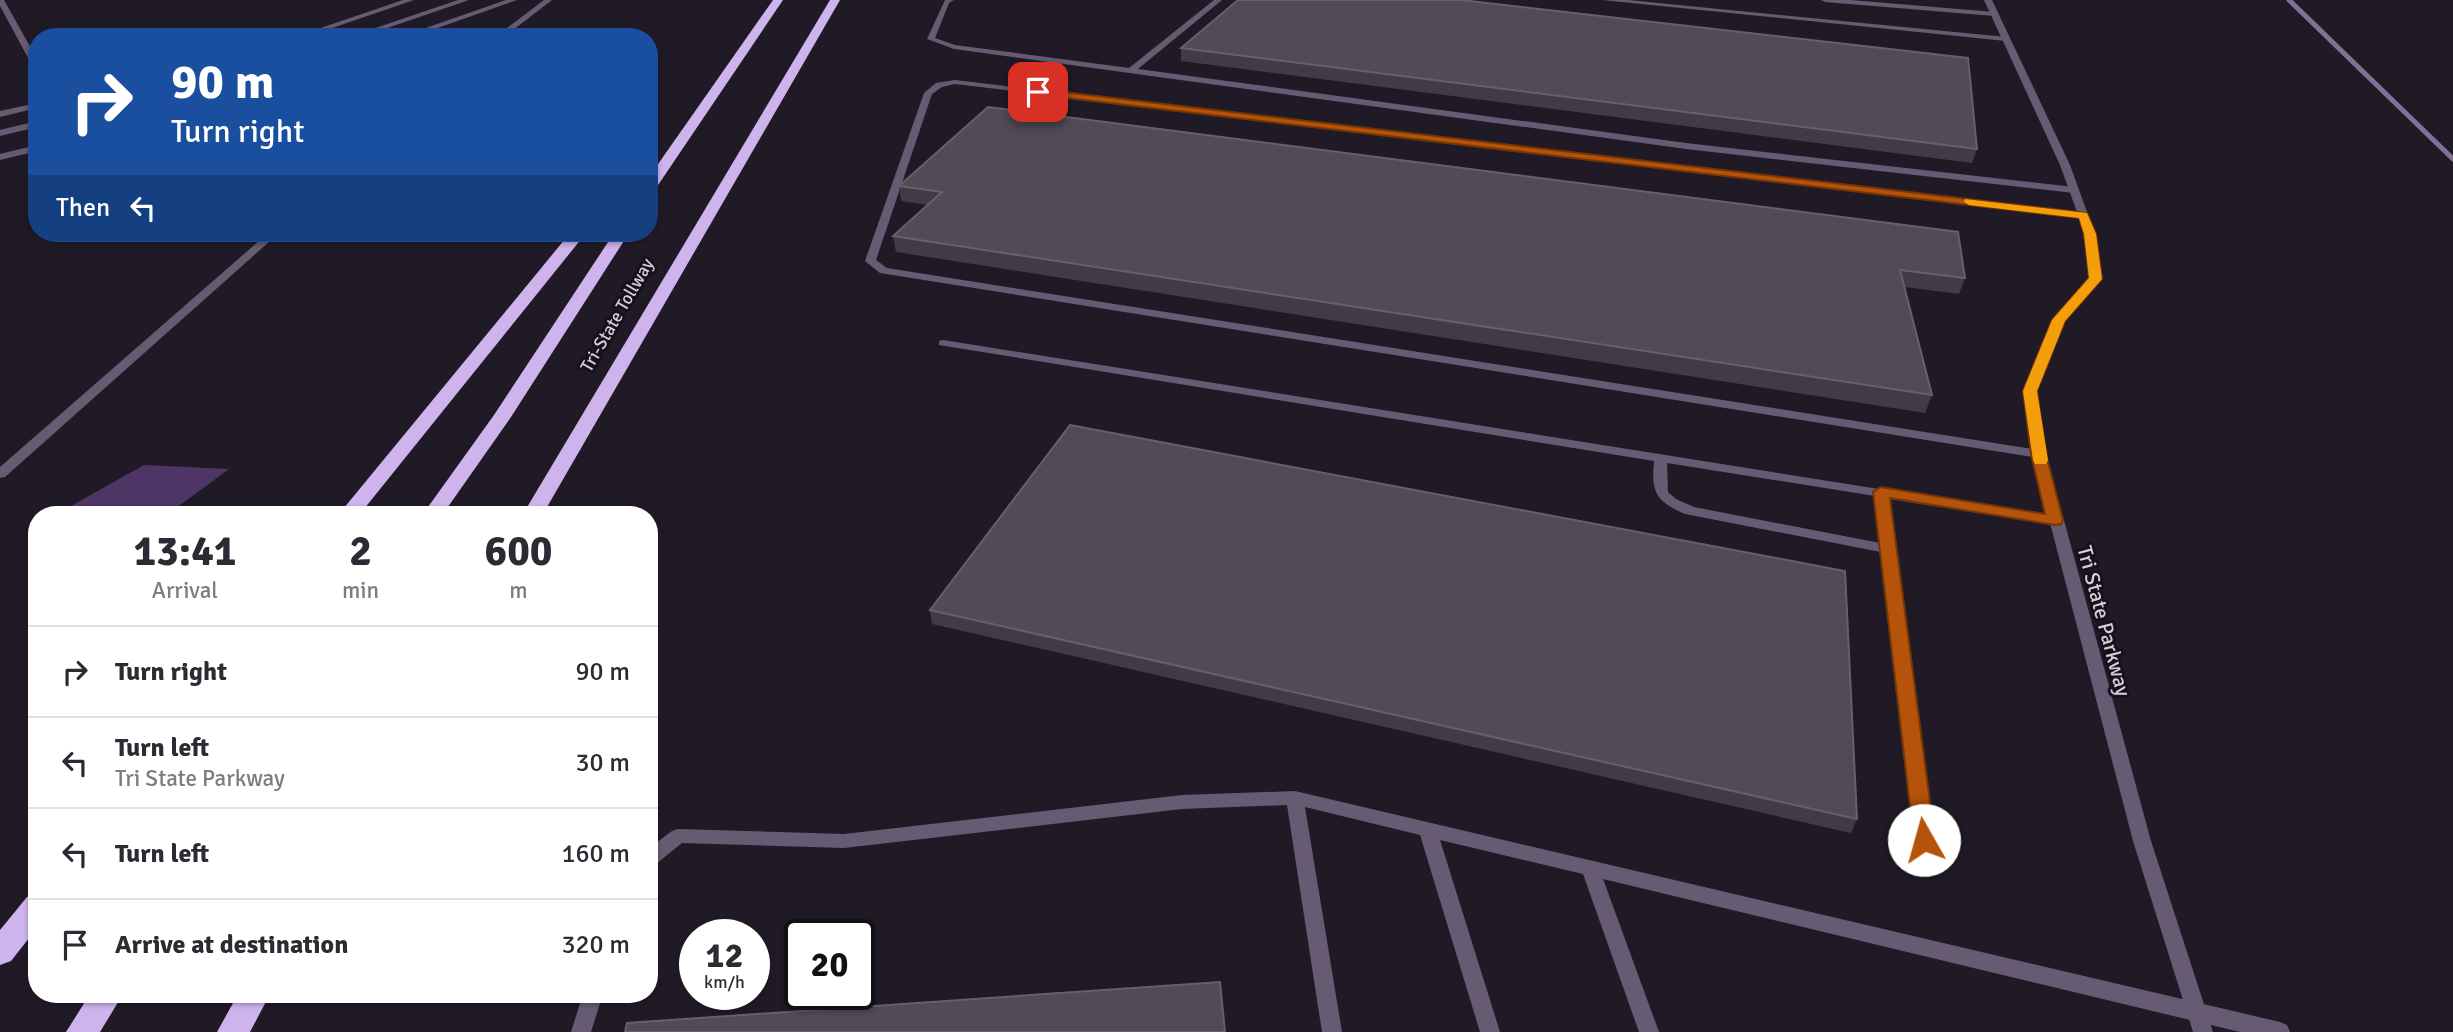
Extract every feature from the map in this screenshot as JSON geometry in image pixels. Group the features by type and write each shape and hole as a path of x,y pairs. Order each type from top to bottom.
{"highway":[{"path":"658,174 778,0"},
{"name":"Tri-State Tollway","path":"538,506 835,0"},
{"path":"658,157 678,144"},
{"path":"356,506 571,242"},
{"name":"Tri-State Tollway","path":"439,506 502,417 615,242"},
{"path":"0,951 28,916"},
{"path":"82,1032 102,1003"},
{"path":"233,1032 251,1003"}],"street":[{"path":"0,0 28,51"},
{"path":"325,28 410,0"},
{"path":"380,28 465,0"},
{"path":"431,28 513,0"},
{"path":"511,28 548,0"},
{"path":"950,0 946,2 931,39 954,47 1686,146 2074,190"},
{"path":"1131,71 1219,0"},
{"path":"1606,0 2006,39"},
{"path":"1825,0 1994,15"},
{"name":"Tri State Parkway","path":"1988,0 2065,165 2090,234 2095,279 2059,320 2030,391 2039,454 2055,520 2142,841 2200,1022"},
{"path":"2039,454 884,271 870,261 928,93 939,85 955,82 2083,215"},
{"path":"0,114 28,107"},
{"path":"0,133 28,126"},
{"path":"0,157 28,150"},
{"path":"0,474 264,242"},
{"path":"943,343 2055,520"},
{"path":"1661,457 1658,486 1667,502 1690,511 1888,549"},
{"path":"1881,492 1924,840"},
{"path":"658,852 678,836 844,841 1182,802 1295,798 1590,868 2200,1022 2280,1032"},
{"path":"1295,798 1332,1032"},
{"path":"1427,829 1490,1032"},
{"path":"1590,868 1649,1032"},
{"path":"581,1032 590,1003"}],"shaded area":[{"path":"144,465 229,469 179,506 71,506"}],"building":[{"path":"1238,0 1461,0 1968,58 1977,149 1181,48"},
{"path":"988,107 1958,232 1965,278 1900,270 1932,395 893,236 942,192 899,186"},
{"path":"1070,425 1845,571 1857,819 930,610"},
{"path":"1220,982 1225,1032 625,1032 627,1023 815,1010 875,1010 875,1006"}],"waterway":[{"path":"2289,0 2453,159"}],"slow traffic":[{"path":"1969,202 2083,215 2090,234 2095,279 2059,320 2030,391 2040,460"}],"route":[{"path":"1038,92 2083,215 2090,234 2095,279 2059,320 2030,391 2039,454 2055,520 1881,492 1924,840"}]}
